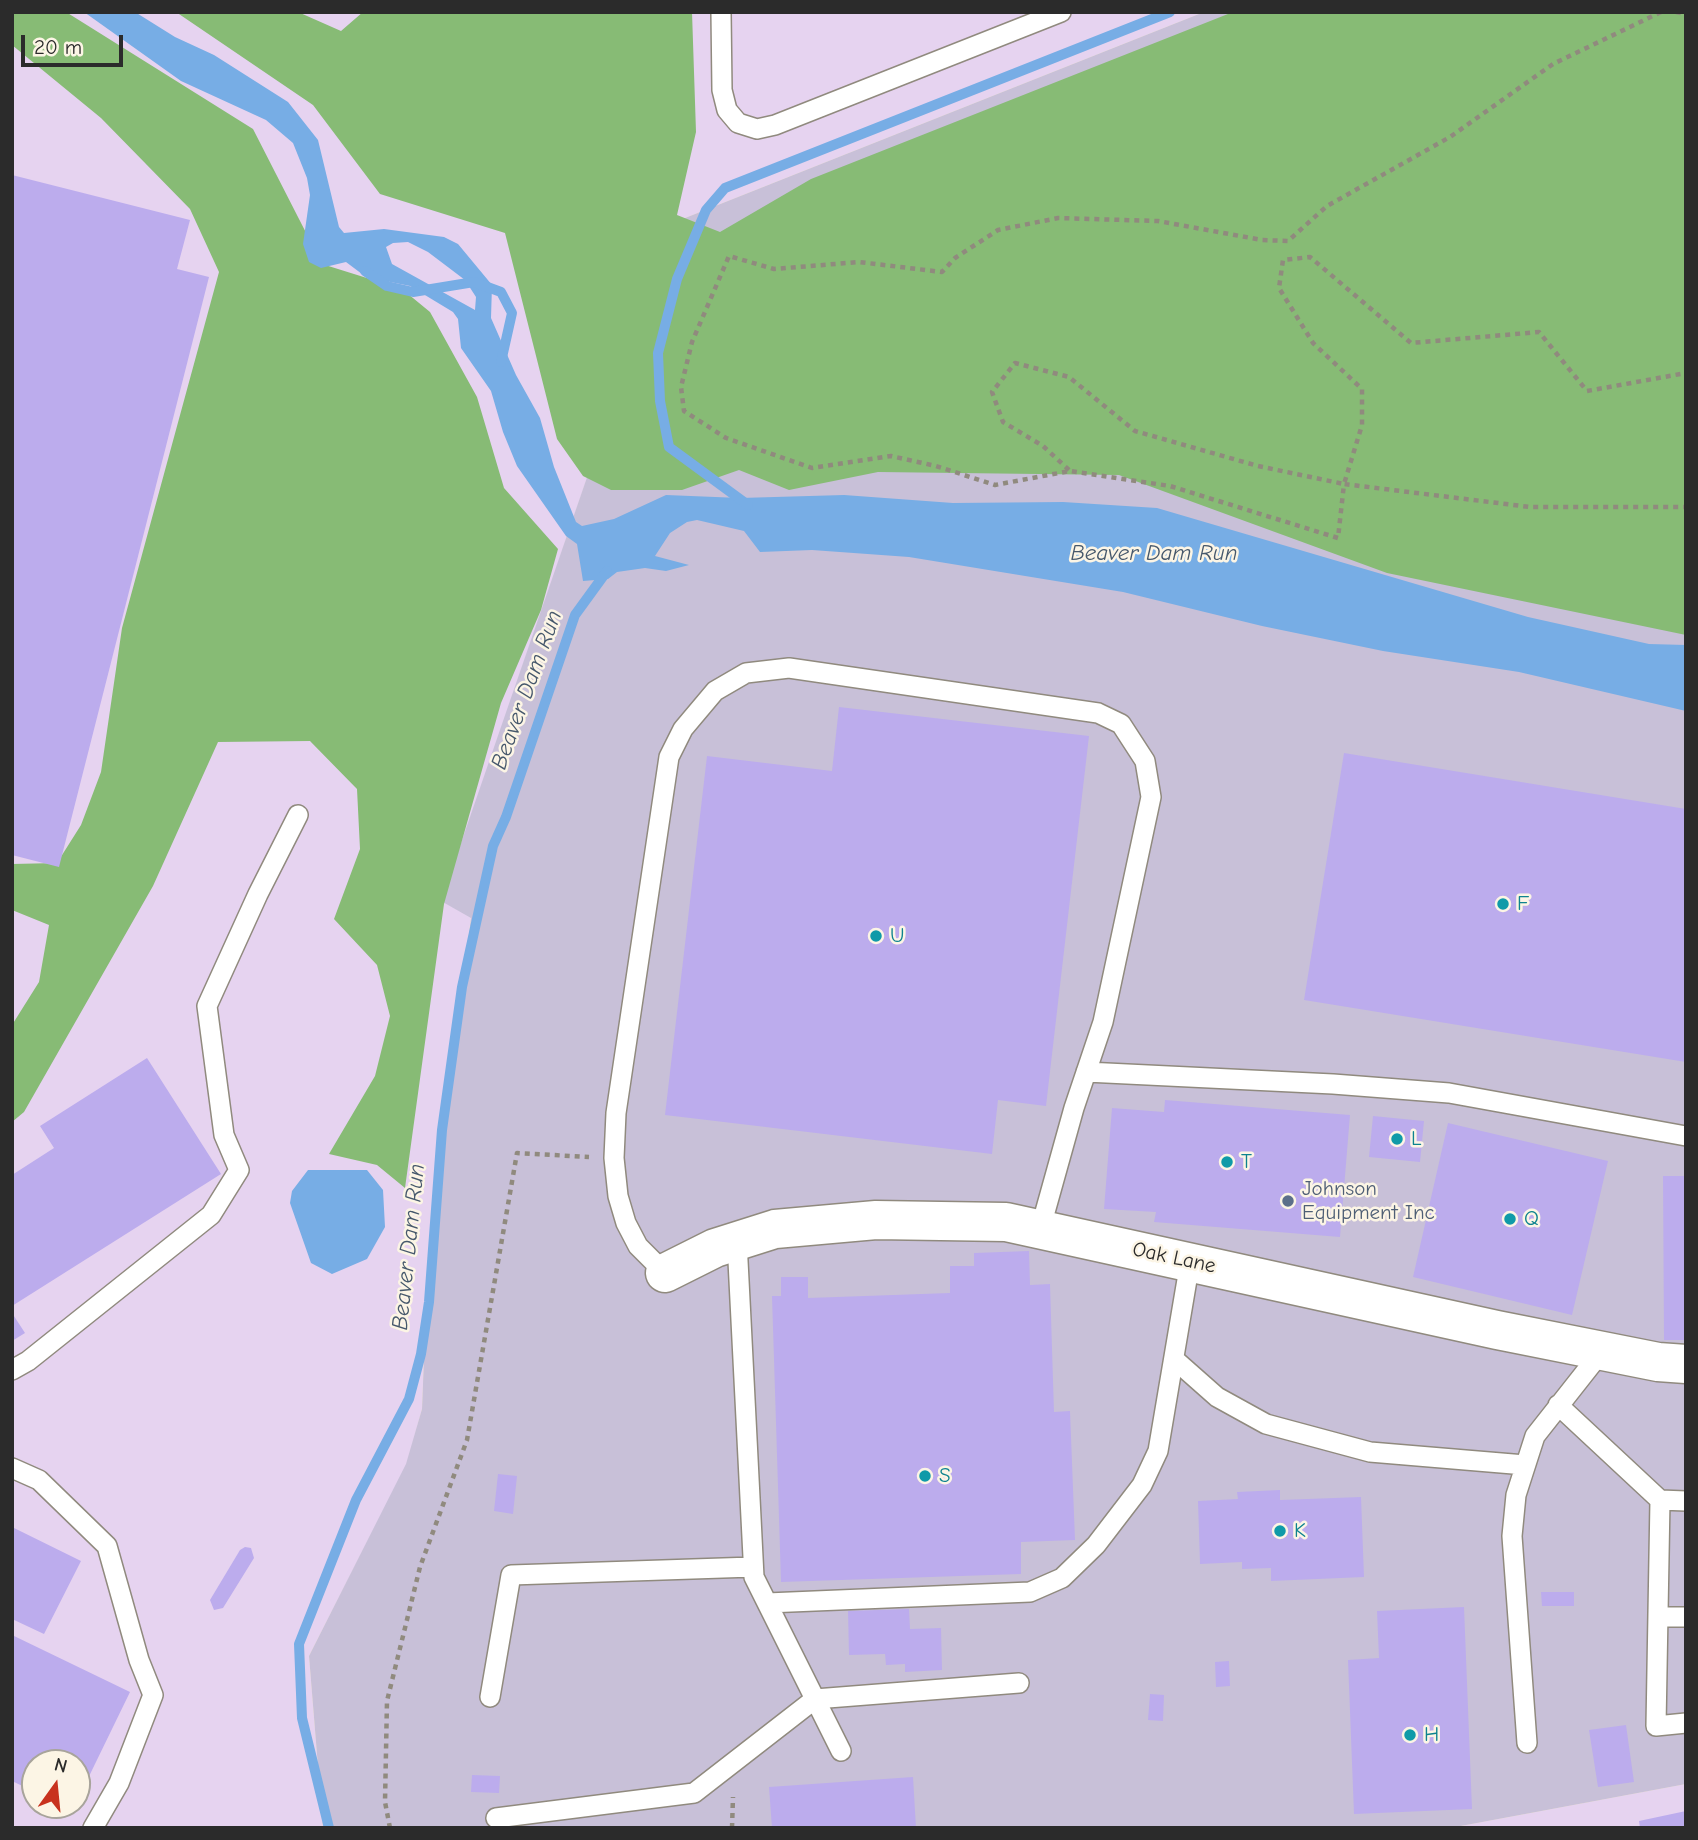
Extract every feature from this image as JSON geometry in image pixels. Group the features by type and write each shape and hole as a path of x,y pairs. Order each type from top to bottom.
{"street":[{"name":"Oak Lane","path":"665,1273 715,1248 775,1228 876,1220 1006,1222 1602,1351 1686,1364"}],"lane":[{"path":"721,12 722,90 727,110 738,123 757,129 775,125 1061,12"},
{"path":"665,1273 638,1246 626,1223 618,1196 614,1158 615,1114 669,757 683,729 715,691 746,673 789,668 1098,713 1121,724 1145,761 1151,796 1103,1022 1040,1230"},
{"path":"12,1370 28,1361 211,1215 239,1170 224,1135 208,1006 258,894 298,815"},
{"path":"1086,1072 1334,1084 1449,1093 1686,1136"},
{"path":"737,1241 754,1577 841,1751"},
{"path":"767,1603 1030,1592 1062,1578 1096,1545 1142,1485 1158,1451 1190,1262"},
{"path":"1527,1743 1512,1536 1516,1495 1535,1436 1602,1351"},
{"path":"1174,1359 1217,1397 1266,1424 1370,1452 1525,1465"},
{"path":"1558,1405 1660,1500 1686,1501"},
{"path":"12,1468 39,1480 107,1546 139,1660 153,1695 120,1783 93,1828"},
{"path":"1660,1500 1656,1726 1686,1723"},
{"path":"490,1697 511,1575 753,1567"},
{"path":"1658,1617 1686,1617"},
{"path":"496,1818 694,1794 816,1699 1020,1683"}],"path":[{"path":"1661,12 1553,64 1450,137 1327,206 1288,241 1262,240 1158,220 1058,218 998,230 955,258 942,272 859,262 774,268 729,256 692,342 681,387 684,411 726,438 812,468 891,456 936,466 995,485 1070,471 1170,486 1338,538 1344,484 1362,425 1362,389 1314,343 1279,288 1283,260 1310,257 1411,343 1539,332 1587,391 1686,373"},
{"path":"1676,12 1686,14"},
{"path":"1070,471 1043,446 1003,422 992,392 1016,363 1069,377 1135,430 1258,466 1344,484 1530,507 1686,507"},
{"path":"390,1828 385,1802 387,1701 420,1567 467,1440 517,1153 614,1158"}],"shaded area":[{"path":"12,12 1204,12 675,222 442,901 471,917 428,1255 422,1409 407,1464 309,1656 323,1828 12,1828"},
{"path":"1204,12 1686,12 1686,1784 1450,1828 323,1828 309,1656 406,1464 422,1409 428,1255 471,918 441,901 675,222"},
{"path":"1686,1784 1686,1828 1450,1828"}],"green space":[{"path":"12,12 66,12 253,129 322,264 402,289 430,312 477,397 504,488 558,549 541,610 501,703 444,904 405,1188 377,1165 329,1154 375,1076 390,1016 377,965 334,919 360,849 357,789 310,741 218,742 153,886 24,1112 12,1122 12,1025 39,982 49,925 12,910 12,864 57,863 81,825 101,772 122,628 219,272 190,209 101,118 12,45"},
{"path":"176,12 298,12 341,31 363,12 692,12 696,132 677,215 720,232 811,179 1233,12 1686,12 1686,635 1387,573 1119,475 878,472 789,490 739,470 682,490 611,490 583,476 557,439 505,233 380,194 313,105"}],"water":[{"name":"Beaver Dam Run","path":"84,12 135,12 175,37 214,55 288,102 318,140 339,227 344,233 384,229 444,237 458,244 492,285 491,318 516,375 540,418 554,467 576,522 582,526 614,519 666,495 740,498 844,495 953,503 1063,502 1157,508 1528,617 1649,644 1686,645 1686,711 1519,672 1383,651 1262,626 1123,592 909,557 812,550 760,552 744,531 697,520 687,522 670,533 655,556 689,565 666,571 645,568 617,572 608,579 583,581 577,544 566,536 517,466 491,391 461,348 458,319 453,312 410,286 366,277 346,262 321,268 309,262 303,244 310,195 307,178 293,143 266,120 181,81","holes":["408,242 428,252 465,280 476,297 475,310 392,264 386,247 393,243"]},
{"path":"308,1170 367,1170 383,1190 385,1227 367,1259 332,1274 311,1263 290,1203 292,1191"}],"building":[{"path":"12,175 190,220 177,269 209,277 59,867 12,855"},
{"name":"U","path":"839,707 1089,736 1046,1106 998,1100 992,1154 665,1115 707,756 832,771"},
{"name":"F","path":"1344,753 1686,809 1686,1062 1304,1000"},
{"path":"147,1058 221,1174 12,1306 12,1175 54,1148 40,1126"},
{"name":"T","path":"1165,1100 1350,1115 1340,1237 1154,1222 1156,1212 1104,1209 1112,1108 1164,1112"},
{"name":"L","path":"1373,1116 1424,1121 1420,1162 1369,1157"},
{"name":"Q","path":"1448,1123 1608,1161 1572,1315 1413,1277"},
{"path":"1663,1176 1686,1176 1686,1340 1664,1340"},
{"name":"S","path":"1029,1251 1030,1285 1050,1284 1054,1412 1070,1411 1075,1540 1021,1542 1021,1574 781,1582 772,1296 781,1296 781,1277 808,1277 808,1298 950,1293 950,1266 974,1266 974,1253"},
{"path":"12,1313 25,1333 12,1341"},
{"path":"498,1474 517,1476 513,1514 494,1511"},
{"name":"K","path":"1280,1490 1280,1500 1361,1497 1364,1577 1271,1581 1271,1568 1242,1569 1242,1562 1200,1564 1198,1501 1238,1499 1237,1492"},
{"path":"12,1527 81,1561 44,1634 12,1619"},
{"path":"251,1548 254,1558 223,1608 214,1610 210,1600 240,1550"},
{"path":"1541,1592 1574,1592 1574,1606 1542,1606"},
{"name":"H","path":"1464,1607 1472,1809 1354,1814 1348,1660 1379,1658 1377,1611"},
{"path":"909,1609 910,1629 941,1628 942,1670 905,1672 905,1664 886,1665 885,1654 849,1655 848,1611"},
{"path":"12,1635 130,1692 91,1772 91,1749 21,1749 21,1785 12,1781"},
{"path":"1229,1661 1230,1686 1216,1687 1215,1662"},
{"path":"1150,1694 1164,1695 1163,1721 1148,1720"},
{"path":"1626,1725 1634,1782 1598,1787 1589,1730"},
{"path":"472,1775 500,1776 499,1793 471,1792"},
{"path":"913,1777 916,1828 772,1828 769,1787"},
{"path":"1686,1811 1686,1828 1640,1828 1639,1821"}],"waterway":[{"path":"748,505 669,447 660,401 658,353 677,279 706,210 725,188 1170,12"},
{"path":"365,271 387,286 413,292 474,282 501,292 512,313 501,362"},
{"name":"Beaver Dam Run","path":"329,1828 302,1718 299,1644 356,1500 409,1399 421,1354 429,1302 442,1130 462,987 493,846 506,817 575,615 607,571"}],"place":[{"name":"F","path":"1503,904"},
{"name":"U","path":"876,936"},
{"name":"L","path":"1397,1139"},
{"name":"T","path":"1227,1162"},
{"name":"Johnson Equipment Inc","path":"1288,1201"},
{"name":"Q","path":"1510,1219"},
{"name":"S","path":"925,1476"},
{"name":"K","path":"1280,1531"},
{"name":"H","path":"1410,1735"}]}
